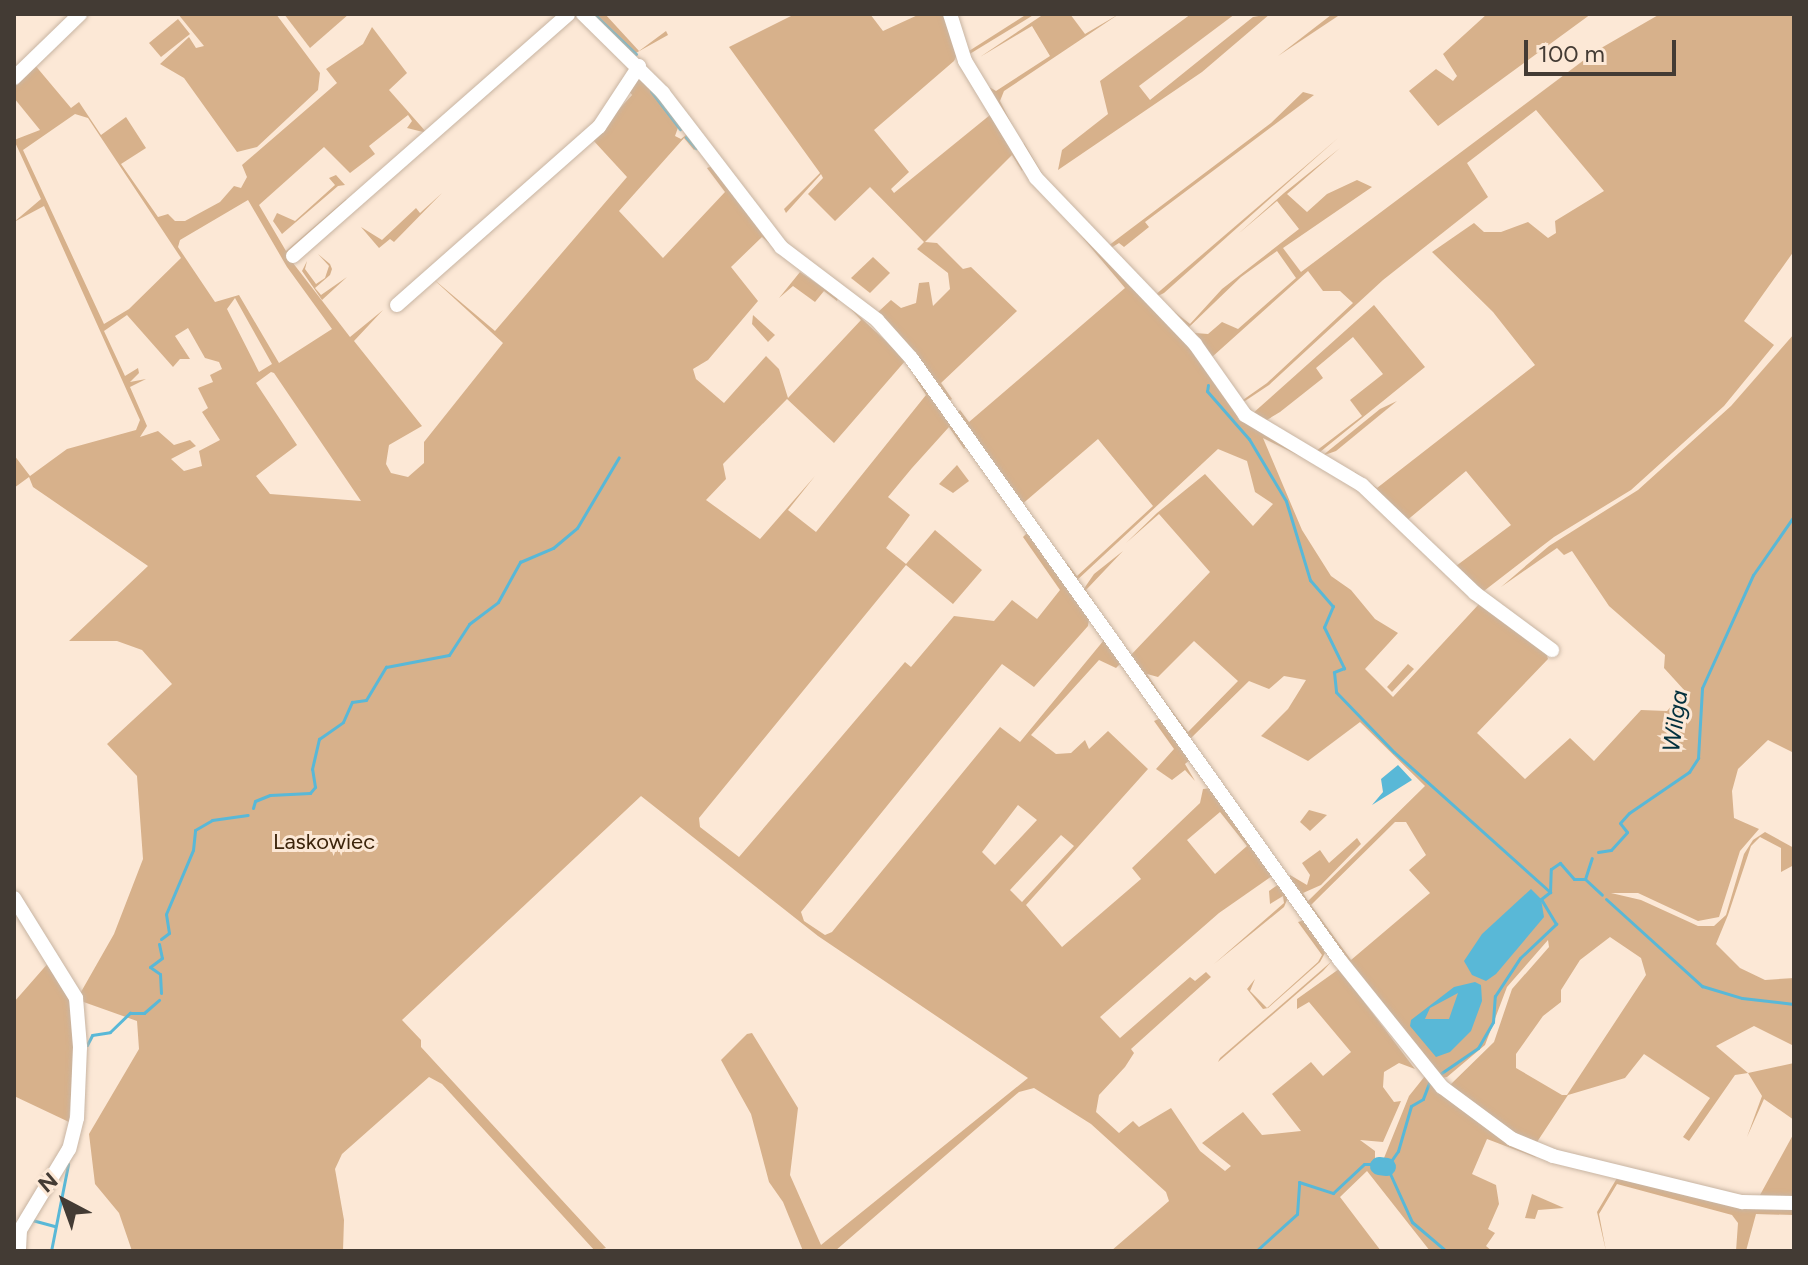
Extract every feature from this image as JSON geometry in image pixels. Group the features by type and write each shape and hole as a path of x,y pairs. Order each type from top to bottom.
{"street":[{"path":"14,78 80,14"},
{"path":"293,256 568,14"},
{"path":"583,14 639,66 781,247 877,320 911,358 1339,959 1442,1087 1512,1139 1553,1156 1742,1202 1794,1203"},
{"path":"950,14 965,61 1036,178 1153,305 1187,334 1245,415 1273,437 1362,485 1468,587 1552,650"},
{"path":"397,305 599,127 639,66"},
{"path":"14,898 76,998 80,1047 77,1118 69,1149 22,1228 19,1251"}],"green space":[{"path":"178,14 276,14 320,73 318,90 257,147 237,152 184,78 160,64 189,37 196,48 204,46"},
{"path":"284,14 349,14 310,48"},
{"path":"589,14 605,14 639,51 666,31 668,35 634,54"},
{"path":"795,14 870,14 883,31 920,14 947,14 957,55 954,61 874,130 909,172 891,189 894,193 990,115 1025,166 1022,171 1012,155 925,242 937,243 963,269 971,267 1017,311 941,383 952,399 947,402 877,313 891,300 901,308 916,303 919,283 929,282 933,306 950,289 948,273 917,249 924,242 870,187 835,221 808,194 823,178 821,174 786,213 784,209 820,173 729,47"},
{"path":"1027,14 1035,14 968,55 969,51"},
{"path":"1044,14 1070,14 1085,34 1119,14 1004,91 1000,101 1019,139 984,84 996,91 1050,56 1032,26 980,57"},
{"path":"1191,14 1235,14 1139,86 1150,100 1253,17 1270,14 1202,72 1058,170 1062,150 1108,114 1100,81"},
{"path":"1341,14 1278,56 1331,15"},
{"path":"1487,14 1591,14 1438,126 1409,91 1436,69 1453,81 1457,76 1443,54"},
{"path":"1660,14 1794,14 1794,251 1744,321 1774,345 1724,406 1631,490 1554,537 1480,594 1456,566 1511,525 1466,471 1405,522 1354,477 1355,472 1377,488 1535,365 1493,312 1432,252 1474,223 1484,232 1501,232 1528,222 1548,238 1556,233 1555,221 1604,191 1536,110 1467,163 1488,197 1383,280 1269,385 1245,401 1240,402 1267,383 1353,303 1340,291 1323,291 1308,271 1212,357 1192,336 1195,333 1208,334 1222,322 1238,329 1296,278 1277,251 1241,277 1186,330 1171,309 1190,324 1222,289 1299,229 1277,201 1238,234 1284,193 1340,148 1287,194 1307,212 1327,194 1357,180 1372,187 1283,248 1301,272 1596,51"},
{"path":"178,19 190,34 161,57 149,43"},
{"name":"Laskowiec","path":"372,27 407,73 389,90 427,133 407,128 412,121 408,115 369,146 375,154 350,173 324,147 259,205 286,251 346,199 349,202 293,263 350,337 383,310 354,341 422,426 389,445 386,464 391,473 408,477 424,463 424,442 503,343 431,277 495,331 627,177 592,139 632,95 629,91 640,74 680,122 675,136 681,139 687,134 698,147 694,150 684,138 619,211 663,258 725,192 707,168 712,166 790,262 762,237 731,267 758,301 708,360 693,369 696,379 724,403 766,356 779,369 788,398 861,320 845,303 906,360 834,443 787,399 723,464 726,479 706,500 760,539 815,476 788,510 816,532 926,395 915,378 918,375 967,446 964,449 949,427 888,497 910,515 886,548 906,564 935,530 982,570 953,604 906,565 699,818 700,827 739,857 905,662 911,667 954,616 994,621 1012,600 1037,619 1060,590 1023,537 1027,533 1089,619 1088,626 1034,687 1002,664 801,912 804,921 825,935 832,932 1000,727 1020,742 1104,640 1120,664 1116,668 1099,660 1031,735 1056,754 1071,753 1085,740 1089,749 1108,731 1148,769 1026,905 1062,947 1141,879 1132,868 1200,803 1203,789 1211,788 1272,876 1219,913 1100,1017 1120,1038 1190,977 1195,981 1206,972 1211,977 1131,1049 1134,1053 1125,1067 1099,1095 1096,1112 1119,1133 1133,1121 1139,1127 1171,1108 1200,1151 1225,1171 1231,1166 1202,1143 1243,1112 1262,1135 1301,1131 1272,1094 1311,1062 1323,1076 1351,1052 1309,1002 1297,1009 1297,999 1339,969 1415,1069 1399,1063 1384,1072 1383,1087 1394,1102 1401,1101 1383,1142 1360,1140 1375,1151 1375,1158 1384,1158 1409,1096 1425,1076 1537,1158 1487,1139 1472,1174 1496,1185 1499,1204 1488,1229 1495,1233 1486,1246 1492,1251 1430,1251 1367,1171 1340,1197 1381,1251 1111,1251 1169,1201 1166,1192 1091,1124 1034,1088 1019,1092 835,1251 803,1251 783,1202 769,1182 751,1114 721,1060 747,1034 752,1033 798,1108 790,1175 821,1245 1028,1078 818,936 641,796 402,1020 421,1040 421,1047 606,1248 595,1251 442,1084 429,1077 342,1154 335,1169 344,1220 343,1251 132,1251 119,1213 95,1184 89,1134 139,1049 137,1021 78,1000 69,1122 14,1096 14,1002 50,961 77,999 114,934 143,859 137,776 107,744 172,684 142,650 117,641 69,641 148,566 33,487 29,477 14,488 14,455 30,476 67,449 136,430 140,420 44,206 14,222 41,199 14,140 40,130 14,98 14,83 34,64 71,108 79,102 101,135 126,117 146,148 121,164 158,217 168,214 175,221 185,221 220,202 234,186 241,188 247,177 242,165 337,83 326,69 363,44","holes":["75,114 88,118 181,258 129,309 104,324 23,150","248,200 287,267 332,329 279,363 239,295 215,302 178,247 180,240","235,298 272,364 259,372 227,309","127,315 173,367 180,359 190,359 175,336 188,328 205,358 219,362 222,369 210,375 213,382 198,388 208,408 202,412 220,440 199,451 202,466 184,471 171,459 196,446 190,440 174,445 158,431 140,437 147,426 130,387 146,379 130,382 139,373 138,368 125,376 104,331","271,372 361,501 270,494 256,476 297,445 256,383","1018,805 1037,820 995,865 982,852","1220,812 1247,846 1215,874 1187,840","1061,835 1074,846 1022,902 1010,890"]},
{"path":"1303,92 1314,95 1145,222 1149,227 1124,247 1119,243 1111,248 1102,246 1042,181 1021,146 1024,143 1047,182 1108,246 1271,123"},
{"path":"1338,138 1164,293 1154,298 1154,296"},
{"path":"336,175 345,185 338,186 282,234 273,221 277,213 295,221 335,185 329,178"},
{"path":"442,193 394,242 390,239 379,248 361,227 382,240 416,208 420,213"},
{"path":"1062,213 1183,334 1223,391 1314,463 1263,438 1302,530 1331,576 1351,590 1375,619 1398,633 1365,669 1393,697 1479,604 1545,650 1548,659 1477,733 1525,779 1570,738 1594,761 1641,710 1667,711 1685,691 1664,668 1665,655 1609,606 1572,551 1564,555 1557,548 1501,587 1549,546 1638,490 1731,406 1794,334 1794,753 1768,740 1738,769 1732,791 1734,818 1759,829 1740,851 1719,917 1698,921 1638,893 1611,893 1641,900 1698,926 1714,926 1726,915 1744,854 1753,840 1765,832 1794,848 1794,865 1781,872 1781,848 1760,837 1751,846 1716,944 1740,968 1765,980 1794,978 1794,1046 1754,1026 1716,1046 1748,1073 1735,1075 1689,1141 1683,1137 1710,1098 1644,1054 1625,1078 1568,1095 1537,1142 1510,1134 1449,1086 1494,1042 1512,989 1549,947 1548,940 1507,987 1485,1045 1447,1077 1441,1078 1388,1016 1289,880 1290,875 1307,885 1310,875 1302,863 1320,850 1329,863 1357,838 1361,844 1321,885 1303,893 1308,901 1425,786 1360,722 1308,761 1261,736 1288,709 1306,680 1284,676 1269,689 1249,681 1189,740 1161,701 1163,699 1188,732 1238,681 1194,641 1158,677 1147,674 1161,695 1156,695 1129,657 1210,572 1159,514 1126,543 1157,513 1205,474 1253,526 1273,504 1255,492 1247,461 1218,449 1075,582 1064,566 1067,563 1077,576 1153,506 1098,439 1020,506 956,414 960,410 969,422 1125,288","holes":["1395,822 1406,822 1426,855 1409,870 1430,893 1351,960 1311,905","1610,937 1641,958 1646,975 1567,1095 1562,1095 1516,1068 1516,1054 1543,1016 1561,1002 1561,990 1580,960"]},
{"path":"318,254 332,269 330,275 315,288 321,295 347,277 322,300 302,271 307,261 305,269 316,284 325,278 329,266"},
{"path":"873,257 890,273 870,293 851,278"},
{"path":"800,272 838,298 837,301 824,291 815,302 793,286 779,298"},
{"path":"1374,305 1425,367 1320,452 1316,451 1362,416 1350,400 1383,374 1353,337 1316,368 1323,378 1280,412 1262,423 1252,414"},
{"path":"753,315 775,335 768,342 752,324"},
{"path":"1397,401 1336,451 1322,456 1380,409"},
{"path":"957,465 969,481 953,493 939,484"},
{"path":"1123,551 1086,590 1111,631 1083,590 1094,574"},
{"path":"1408,664 1414,669 1392,692 1387,687"},
{"path":"1161,718 1191,759 1185,764 1195,781 1185,770 1172,780 1156,769 1174,749 1154,721"},
{"path":"1309,810 1327,815 1310,831 1300,822"},
{"path":"1279,884 1288,898 1284,907 1214,964 1284,903 1283,896 1270,904 1269,891"},
{"path":"1305,920 1325,953 1320,962 1268,1008 1263,1009 1247,989 1255,979 1250,991 1267,1008 1322,955 1298,922"},
{"path":"1332,961 1323,971 1218,1062 1220,1058"},
{"path":"1794,1063 1794,1120 1764,1099 1747,1137 1762,1096 1748,1073"},
{"path":"1794,1133 1794,1199 1731,1196 1760,1195"},
{"path":"1617,1178 1794,1208 1794,1215 1756,1214 1746,1251 1736,1251 1738,1223 1732,1215 1617,1184 1599,1214 1606,1251 1597,1212"},
{"path":"1532,1194 1564,1208 1538,1210 1535,1219 1525,1218"}],"water":[{"path":"1398,765 1412,780 1372,805 1383,792 1381,779"},
{"path":"1531,889 1541,899 1544,917 1496,974 1486,981 1472,975 1464,961 1482,934"},
{"path":"1475,982 1481,985 1482,1001 1471,1031 1450,1052 1436,1057 1410,1026 1411,1020 1454,987","holes":["1458,993 1449,1019 1425,1019 1430,1008"]}],"waterway":[{"path":"594,14 636,54"},
{"path":"651,91 680,129"},
{"path":"686,137 696,148"},
{"path":"1208,385 1207,391 1249,439 1286,501 1310,580 1333,606 1324,627 1344,668 1334,672 1336,692 1394,752 1550,892"},
{"path":"253,808 255,801 270,795 310,793 315,787 312,769 319,739 343,722 352,702 366,700 386,667 449,655 469,624 498,602 520,562 553,548 577,528 619,457"},
{"name":"Wilga","path":"1598,852 1611,850 1627,832 1620,823 1629,813 1689,772 1698,758 1702,688 1753,575 1794,516"},
{"path":"161,939 169,933 166,914 193,850 195,830 212,820 248,815"},
{"name":"Wilga","path":"1585,879 1592,858"},
{"name":"Wilga","path":"1440,1074 1478,1048 1493,1022 1495,996 1520,958 1556,924 1541,899 1550,892 1551,869 1560,863 1574,879 1585,879"},
{"path":"1585,879 1602,895"},
{"path":"1606,899 1702,986 1742,998 1794,1004"},
{"path":"159,944 162,958 150,967 160,974 161,993"},
{"path":"87,1045 92,1035 110,1032 130,1013 144,1013 159,1000"},
{"name":"Wilga","path":"1429,1083 1423,1099 1411,1106 1398,1151 1387,1167 1412,1222 1446,1251"},
{"path":"51,1251 68,1164"},
{"name":"Wilga","path":"1256,1251 1297,1214 1299,1182 1333,1193 1364,1164 1371,1164"},
{"name":"Wilga","path":"1379,1166 1387,1167"},
{"path":"32,1220 55,1226"}]}
